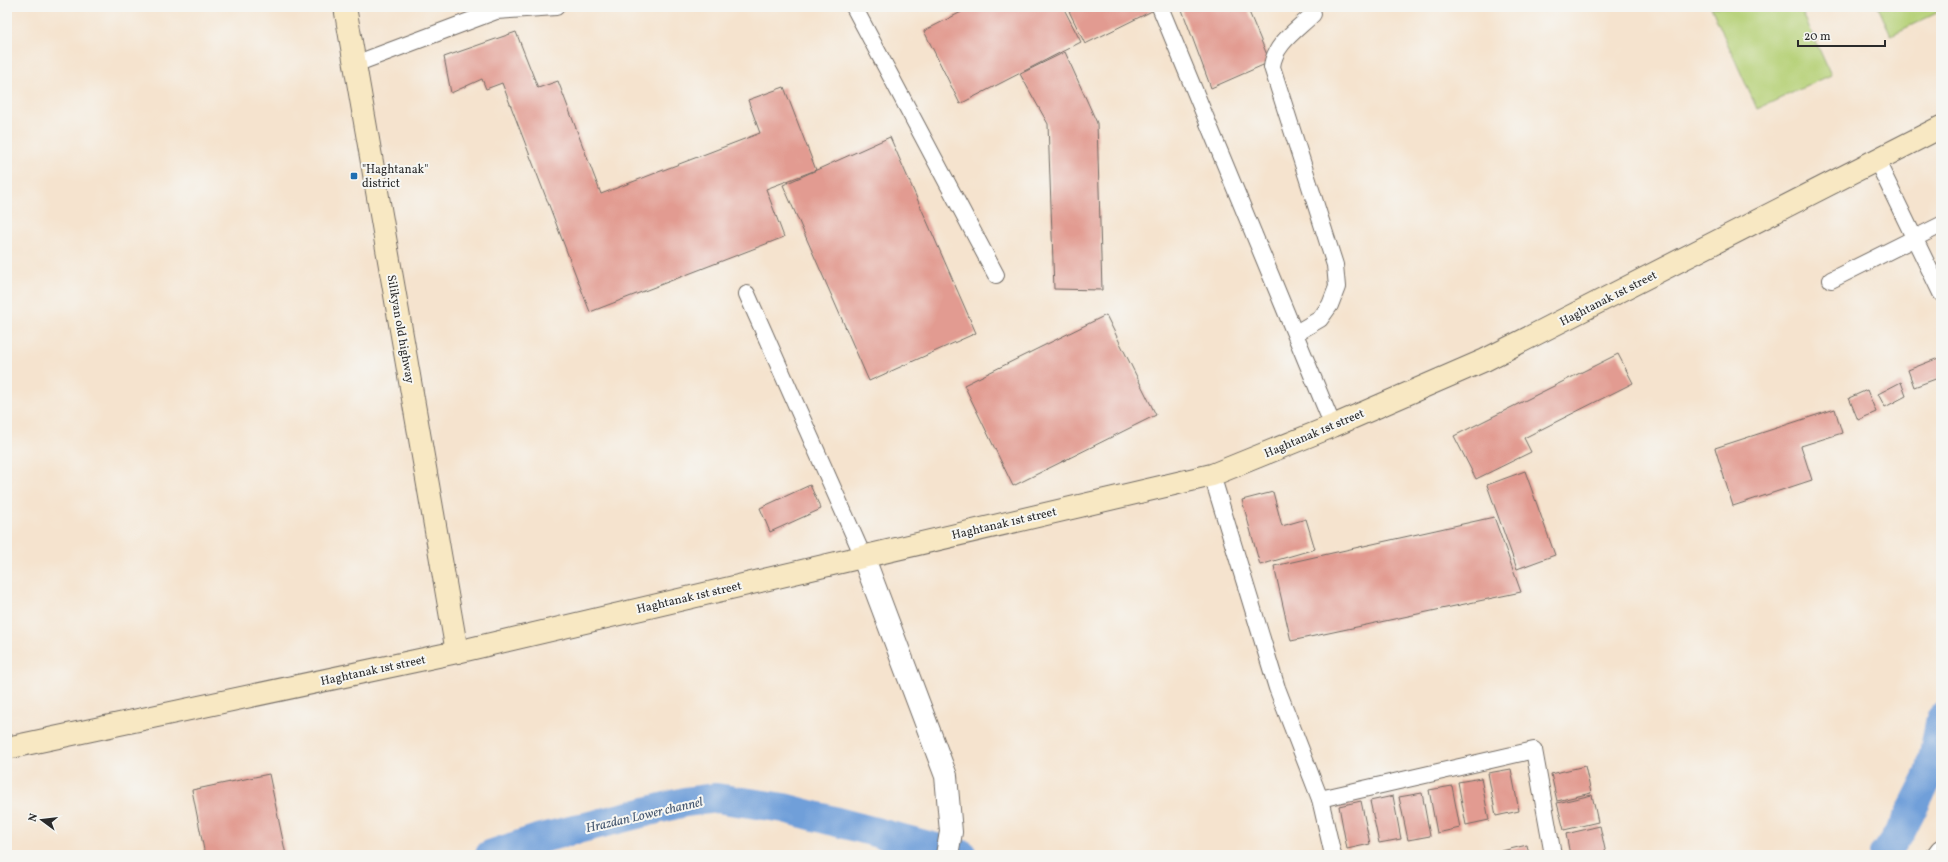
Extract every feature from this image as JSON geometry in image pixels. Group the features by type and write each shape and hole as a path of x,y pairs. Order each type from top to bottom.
{"main road":[{"name":"Silikyan old highway","path":"345,7 458,652"},
{"name":"Haghtanak 1st street","path":"7,748 458,652 1212,475 1333,426 1485,360 1941,127"}],"street":[{"path":"863,556 946,776 951,832 947,855"},
{"path":"1938,855 1941,851"}],"lane":[{"path":"355,64 496,11 556,7"},
{"path":"854,7 996,275"},
{"path":"1160,7 1296,333 1333,426"},
{"path":"1296,333 1320,319 1330,305 1337,287 1335,265 1272,67 1277,48 1313,14"},
{"path":"1877,161 1941,293"},
{"path":"1831,280 1941,225"},
{"path":"747,294 863,556"},
{"path":"1212,475 1277,688 1320,799 1333,855"},
{"path":"1320,799 1534,750 1553,855"}],"green space":[{"path":"1711,7 1800,7 1831,75 1757,109"},
{"path":"1878,7 1941,7 1941,11 1891,35"}],"building":[{"path":"971,7 1063,7 1081,42 960,104 924,31"},
{"path":"1067,7 1152,7 1154,10 1085,44"},
{"path":"1181,7 1229,7 1231,11 1242,7 1247,7 1270,62 1211,88"},
{"path":"516,32 538,88 558,81 601,194 760,133 748,100 784,87 816,170 766,189 784,237 590,312 502,83 486,89 482,79 451,93 444,57"},
{"path":"1065,52 1097,123 1102,290 1054,289 1048,124 1020,74"},
{"path":"890,137 976,333 869,381 783,185"},
{"path":"1106,315 1156,415 1013,486 964,385"},
{"path":"1618,354 1633,383 1524,438 1531,452 1476,479 1454,436"},
{"path":"1941,357 1941,377 1914,387 1908,370"},
{"path":"1901,382 1906,396 1885,407 1878,394"},
{"path":"1867,390 1876,412 1858,420 1849,398"},
{"path":"1835,409 1842,433 1801,446 1812,480 1733,506 1715,448"},
{"path":"1525,471 1555,555 1517,569 1487,485"},
{"path":"810,485 821,509 770,532 760,508"},
{"path":"1273,492 1282,526 1306,519 1315,549 1260,565 1242,500"},
{"path":"1494,517 1521,592 1291,641 1274,566"},
{"path":"1585,766 1591,793 1557,801 1551,774"},
{"path":"1511,769 1519,811 1496,816 1488,773"},
{"path":"269,774 286,855 205,855 192,790"},
{"path":"1481,778 1489,820 1466,825 1458,782"},
{"path":"1452,786 1460,828 1437,833 1429,790"},
{"path":"1422,793 1430,836 1408,840 1399,797"},
{"path":"1592,795 1598,822 1564,830 1557,803"},
{"path":"1393,796 1401,839 1379,843 1370,801"},
{"path":"1361,801 1370,844 1347,849 1339,806"},
{"path":"1600,826 1606,854 1570,855 1566,834"},
{"path":"1527,845 1529,855 1493,855 1493,853"}],"waterway":[{"name":"Hrazdan Lower channel","path":"1884,855 1902,829 1930,774 1941,718"},
{"name":"Hrazdan Lower channel","path":"490,855 538,839 685,802 716,798 784,808 963,855"}],"place":[{"name":"\"Haghtanak\" district","path":"354,176"}]}
